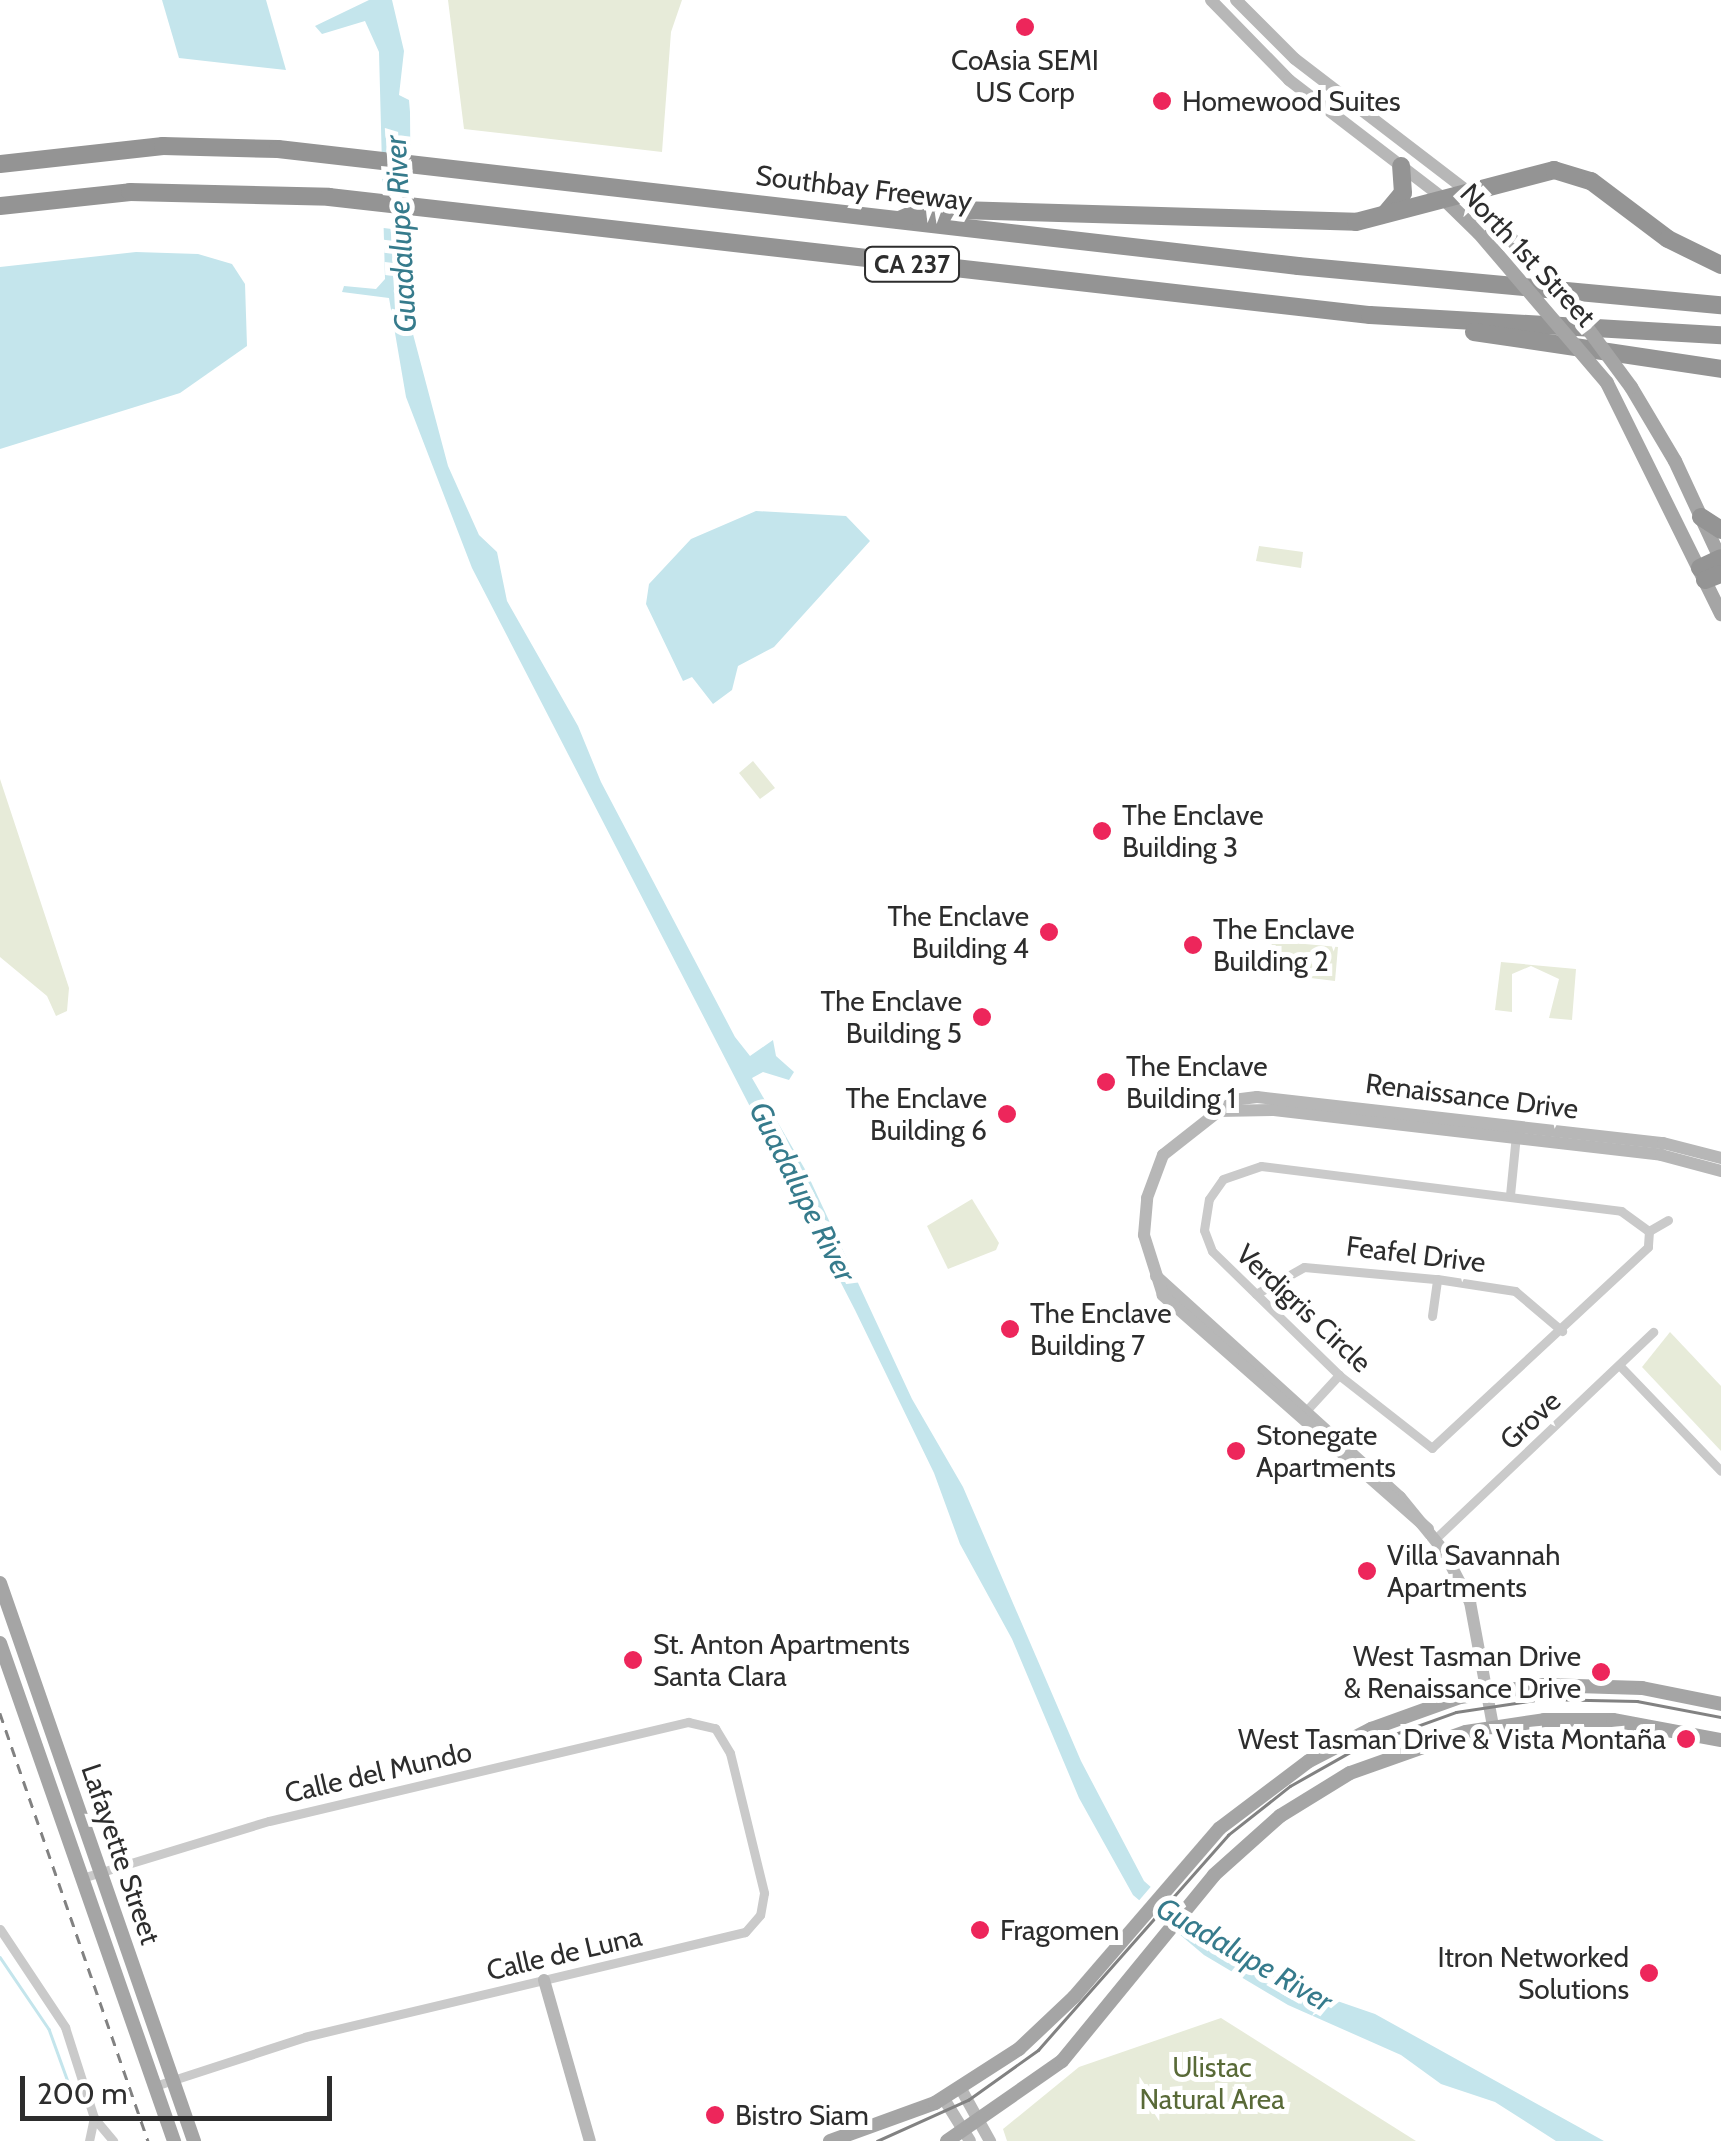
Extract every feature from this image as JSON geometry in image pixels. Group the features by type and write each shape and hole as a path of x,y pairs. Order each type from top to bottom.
{"highway":[{"name":"Southbay Freeway","path":"0,164 65,154 192,146 326,154 897,220 1721,305"},
{"path":"0,152 65,154"},
{"path":"1380,218 1403,193 1401,166"},
{"path":"897,220 926,209 1329,223 1380,218 1531,172 1573,174 1592,180 1668,239 1721,265"},
{"name":"CA 237","path":"0,206 68,197 195,190 329,197 1370,315 1721,335"},
{"path":"0,216 68,197"},
{"path":"1370,315 1394,324 1721,368"},
{"path":"1702,516 1721,530"},
{"path":"1709,574 1721,559"}],"main road":[{"name":"North 1st Street","path":"1467,192 1572,306 1630,387 1702,516 1721,559"},
{"name":"North 1st Street","path":"1444,198 1480,233 1607,383 1709,574 1721,614"},
{"name":"Lafayette Street","path":"0,1583 194,2141"},
{"name":"Lafayette Street","path":"0,1643 174,2141"},
{"path":"830,2141 944,2099 1037,2035 1220,1828 1340,1744 1403,1715 1486,1692 1594,1684 1721,1704"},
{"path":"947,2141 967,2137 979,2123 1062,2061 1151,1951 1242,1849 1298,1803 1350,1773 1493,1726 1612,1720 1720,1738"}],"street":[{"name":"North 1st Street","path":"1210,0 1289,80 1444,198"},
{"name":"North 1st Street","path":"1236,0 1295,59 1467,192"},
{"name":"Renaissance Drive","path":"1493,1726 1470,1602 1432,1534 1156,1276 1144,1236 1156,1170 1174,1142 1218,1111 1274,1110 1663,1144 1721,1158"},
{"name":"Renaissance Drive","path":"1516,1133 1661,1154 1721,1171"},
{"path":"1510,1195 1516,1133"},
{"name":"Verdigris Circle","path":"1261,1166 1621,1210 1649,1231 1648,1247 1432,1448 1339,1374 1212,1251 1204,1230 1209,1199 1224,1179 1261,1166"},
{"name":"Verdigris Circle","path":"1649,1231 1668,1220"},
{"name":"Feafel Drive","path":"1256,1294 1304,1267 1437,1279 1514,1291 1562,1331"},
{"path":"1432,1316 1437,1279"},
{"name":"Grove","path":"1432,1534 1620,1367 1653,1332"},
{"path":"1620,1367 1721,1471"},
{"path":"1302,1416 1339,1374"},
{"name":"Calle del Mundo","path":"82,1878 270,1821 688,1722"},
{"name":"Calle de Luna","path":"155,2086 305,2037 734,1936 760,1915 764,1892 730,1753 715,1728 688,1722"},
{"path":"0,1930 71,2037 94,2118 110,2139"},
{"path":"544,1980 590,2141"},
{"path":"961,2089 990,2141"},
{"path":"944,2099 967,2137"},
{"path":"94,2118 90,2140 110,2139"}],"green space":[{"path":"448,0 682,0 671,32 662,152 464,129"},
{"path":"1259,546 1303,552 1301,568 1256,561"},
{"path":"753,761 775,788 760,799 739,773"},
{"path":"0,779 69,988 67,1011 56,1016 47,996 0,957"},
{"path":"1272,941 1338,947 1335,981 1269,973"},
{"path":"1501,962 1576,969 1572,1020 1549,1018 1559,979 1531,966 1512,974 1512,1012 1495,1010"},
{"path":"972,1199 999,1243 996,1250 948,1269 927,1226"},
{"path":"1670,1332 1721,1386 1721,1451 1642,1367"},
{"name":"Ulistac Natural Area","path":"1221,2018 1416,2141 1007,2141 1003,2129 1079,2067"}],"water":[{"path":"162,0 266,0 286,70 179,58"},
{"name":"Guadalupe River","path":"369,0 392,0 404,51 399,95 409,100 410,112 411,228 404,258 409,319 448,466 479,535 497,552 507,601 578,726 601,782 735,1037 750,1056 773,1040 776,1056 794,1072 789,1080 763,1072 752,1078 806,1171 912,1399 963,1487 1081,1761 1144,1881 1204,1934 1317,1994 1375,2014 1604,2141 1556,2141 1495,2102 1441,2084 1401,2055 1288,2005 1204,1955 1133,1895 1079,1798 1012,1639 960,1544 934,1473 855,1310 472,568 406,397 389,298 342,292 344,286 376,289 385,279 379,52 365,21 322,34 315,26"},
{"path":"136,252 198,254 232,264 245,284 247,346 180,393 0,449 0,267"},
{"path":"756,511 846,516 870,541 774,647 738,666 732,690 713,704 692,677 683,681 646,604 649,584 691,539"}],"pier":[{"path":"376,182 413,186 415,232 376,227"},
{"path":"1154,1883 1192,1917 1175,1938 1136,1904"}],"waterway":[{"path":"0,1957 49,2029 74,2098"}],"tram line":[{"path":"877,2141 968,2100 1038,2050 1228,1835 1290,1786 1359,1747 1456,1712 1542,1699 1637,1701 1721,1717"}],"railway":[{"path":"0,1713 148,2141"}],"place":[{"name":"CoAsia SEMI US Corp","path":"1025,27"},
{"name":"Homewood Suites","path":"1162,101"},
{"name":"The Enclave Building 3","path":"1102,831"},
{"name":"The Enclave Building 4","path":"1049,932"},
{"name":"The Enclave Building 2","path":"1193,945"},
{"name":"The Enclave Building 5","path":"982,1017"},
{"name":"The Enclave Building 1","path":"1106,1082"},
{"name":"The Enclave Building 6","path":"1007,1114"},
{"name":"The Enclave Building 7","path":"1010,1329"},
{"name":"Stonegate Apartments","path":"1236,1451"},
{"name":"Villa Savannah Apartments","path":"1367,1571"},
{"name":"St. Anton Apartments Santa Clara","path":"633,1660"},
{"name":"West Tasman Drive & Renaissance Drive","path":"1601,1672"},
{"name":"West Tasman Drive & Vista Montaña","path":"1686,1739"},
{"name":"Fragomen","path":"980,1930"},
{"name":"Itron Networked Solutions","path":"1649,1973"},
{"name":"Bistro Siam","path":"715,2115"}]}
